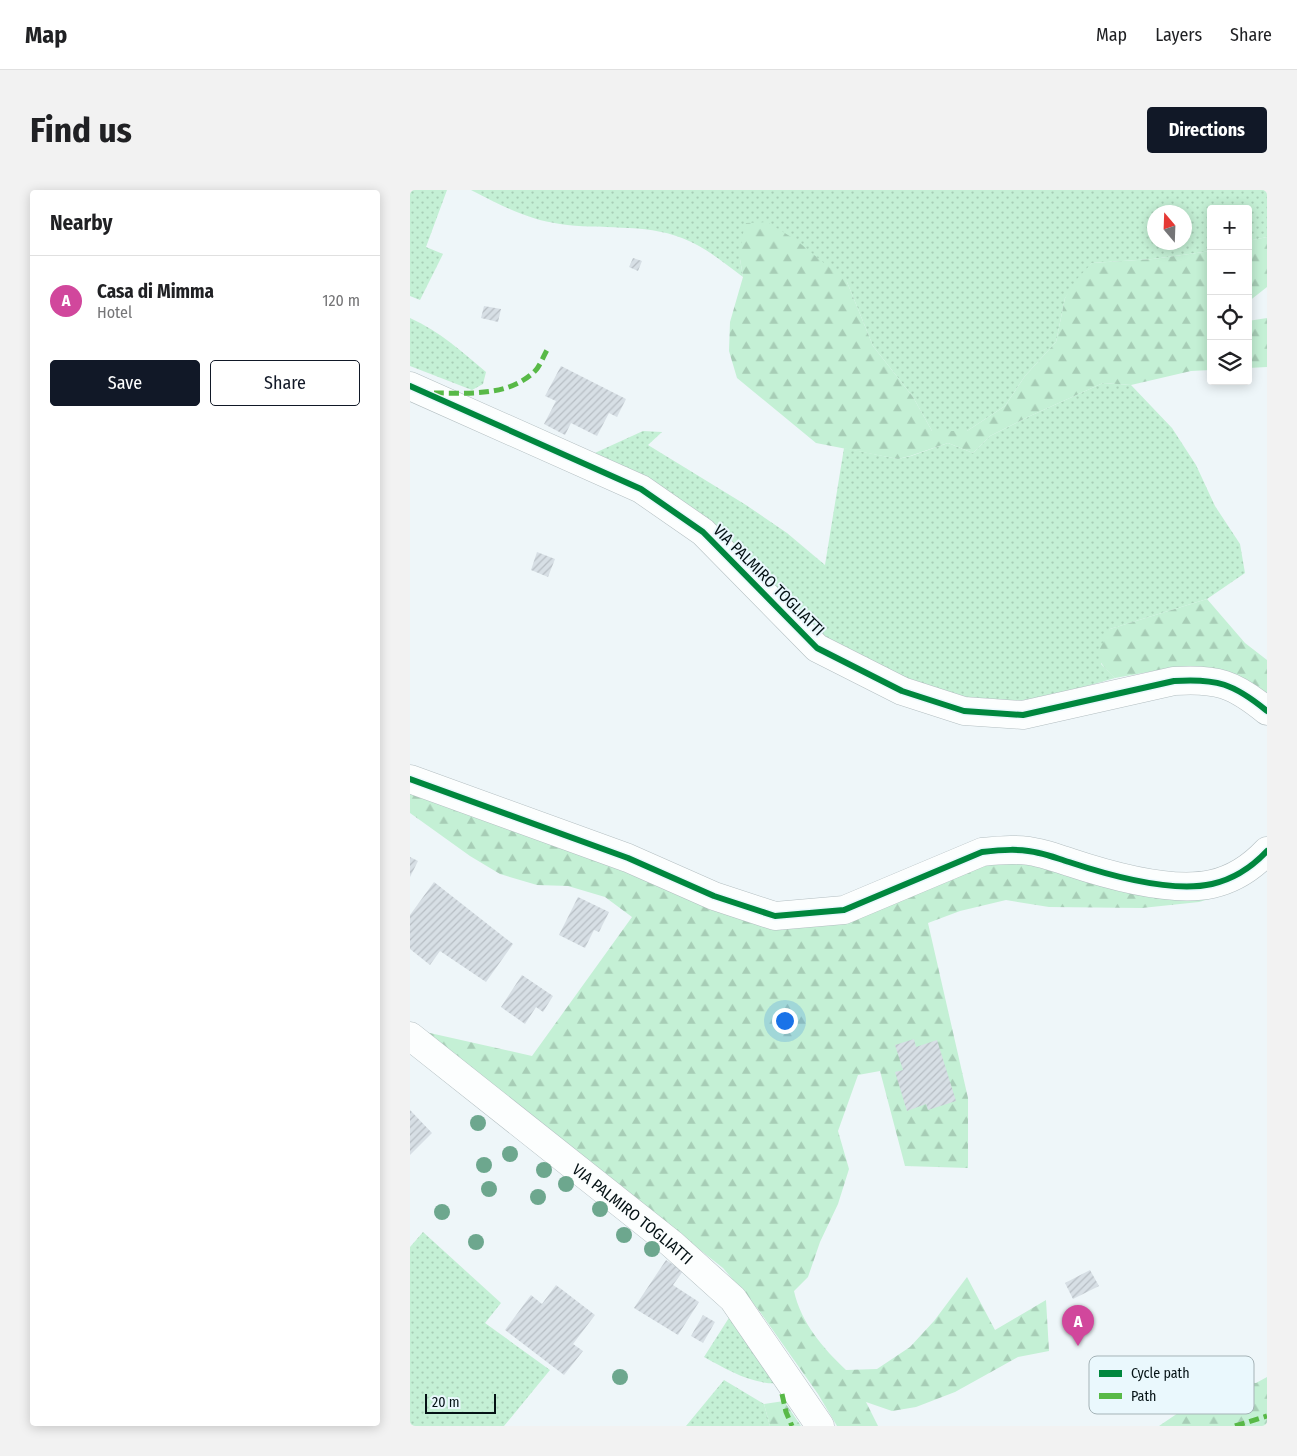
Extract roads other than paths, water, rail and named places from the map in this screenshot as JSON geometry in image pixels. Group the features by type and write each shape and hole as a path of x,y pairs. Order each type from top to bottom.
{"street":[{"name":"VIA PALMIRO TOGLIATTI","path":"410,386 641,489 703,532 817,648 902,691 964,711 1023,716 1174,681 1199,679 1224,684 1246,694 1267,711"},
{"path":"410,779 628,858 714,896 775,916 844,910 982,852 1005,850 1038,852 1070,863 1135,880 1187,886 1211,884 1234,876 1255,864 1267,851"},
{"name":"VIA PALMIRO TOGLIATTI","path":"410,1036 672,1244 734,1299 820,1426"}],"place":[{"name":"Casa di Mimma","path":"1078,1346"}]}
